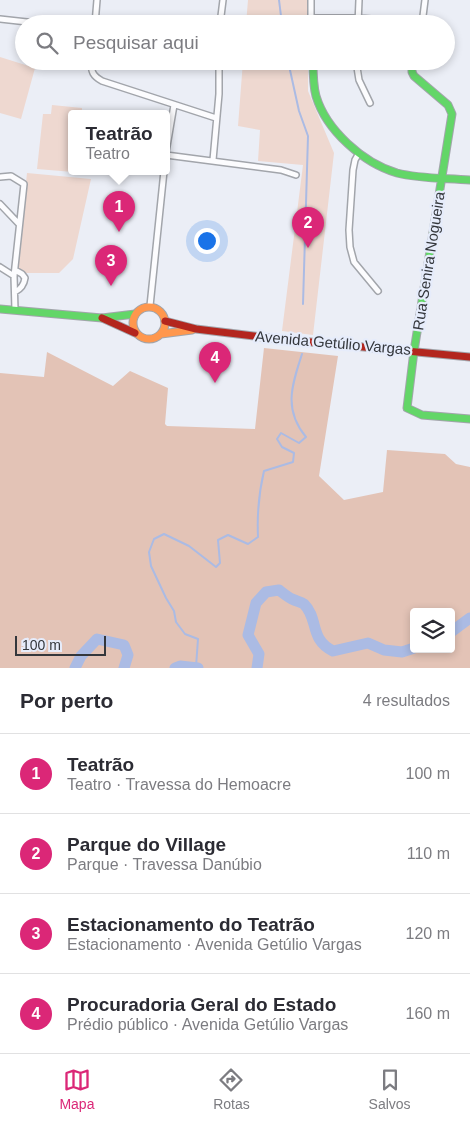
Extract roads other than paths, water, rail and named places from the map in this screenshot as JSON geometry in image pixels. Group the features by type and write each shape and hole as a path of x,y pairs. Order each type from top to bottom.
{"street":[{"path":"96,15 97,0"},
{"path":"221,15 223,0"},
{"path":"311,0 311,15"},
{"path":"358,15 359,0"},
{"path":"423,15 425,0"},
{"path":"0,19 15,21"},
{"path":"91,70 102,81 216,118"},
{"path":"212,160 219,94 219,70"},
{"path":"314,70 316,95 320,104 339,133 359,153 383,168 398,174 470,180"},
{"path":"357,70 359,80 370,102"},
{"name":"Rua Senira Nogueira","path":"412,70 414,76 448,105 452,114 414,351 407,408 422,415 470,419"},
{"path":"170,130 174,105"},
{"path":"359,153 353,170 349,230 350,247 354,262 378,291"},
{"path":"170,155 281,170 296,174"},
{"path":"150,306 164,175"},
{"path":"0,176 18,178 24,184 14,273 15,310"},
{"path":"0,204 19,224"},
{"path":"0,267 22,274 25,278 20,289 15,292"},
{"path":"102,318 148,339 157,337 164,330 165,321 162,312 150,306 141,308 135,314 132,323 136,333"},
{"path":"0,308 102,318 135,314"},
{"name":"Avenida Getúlio Vargas","path":"165,321 196,329 279,339 470,357"},
{"name":"Avenida Getúlio Vargas","path":"160,334 196,329"}],"waterway":[{"path":"279,0 281,15"},
{"path":"290,70 299,111 308,136 303,304"},
{"path":"196,667 198,639 185,634 176,622 174,611 151,566 149,552 154,539 164,534 189,546 216,567 220,563 218,540 228,535 248,544 258,537 259,504 264,471 293,462 294,453 282,447 277,439 281,433 299,443 306,437 294,417 292,407 295,376 302,354"},
{"path":"257,668 259,654 248,635 256,603 266,592 279,590 290,598 304,604 309,610 320,641 333,651 368,643 384,650 402,652 410,649"},
{"path":"455,629 470,618"},
{"path":"75,668 81,656 97,639 124,645 128,655 124,668"},
{"path":"175,668 180,666 198,668"}],"place":[{"name":"Teatrão","path":"119,232"},
{"name":"Parque do Village","path":"308,248"},
{"name":"Estacionamento do Teatrão","path":"111,286"},
{"name":"Procuradoria Geral do Estado","path":"215,383"}]}
